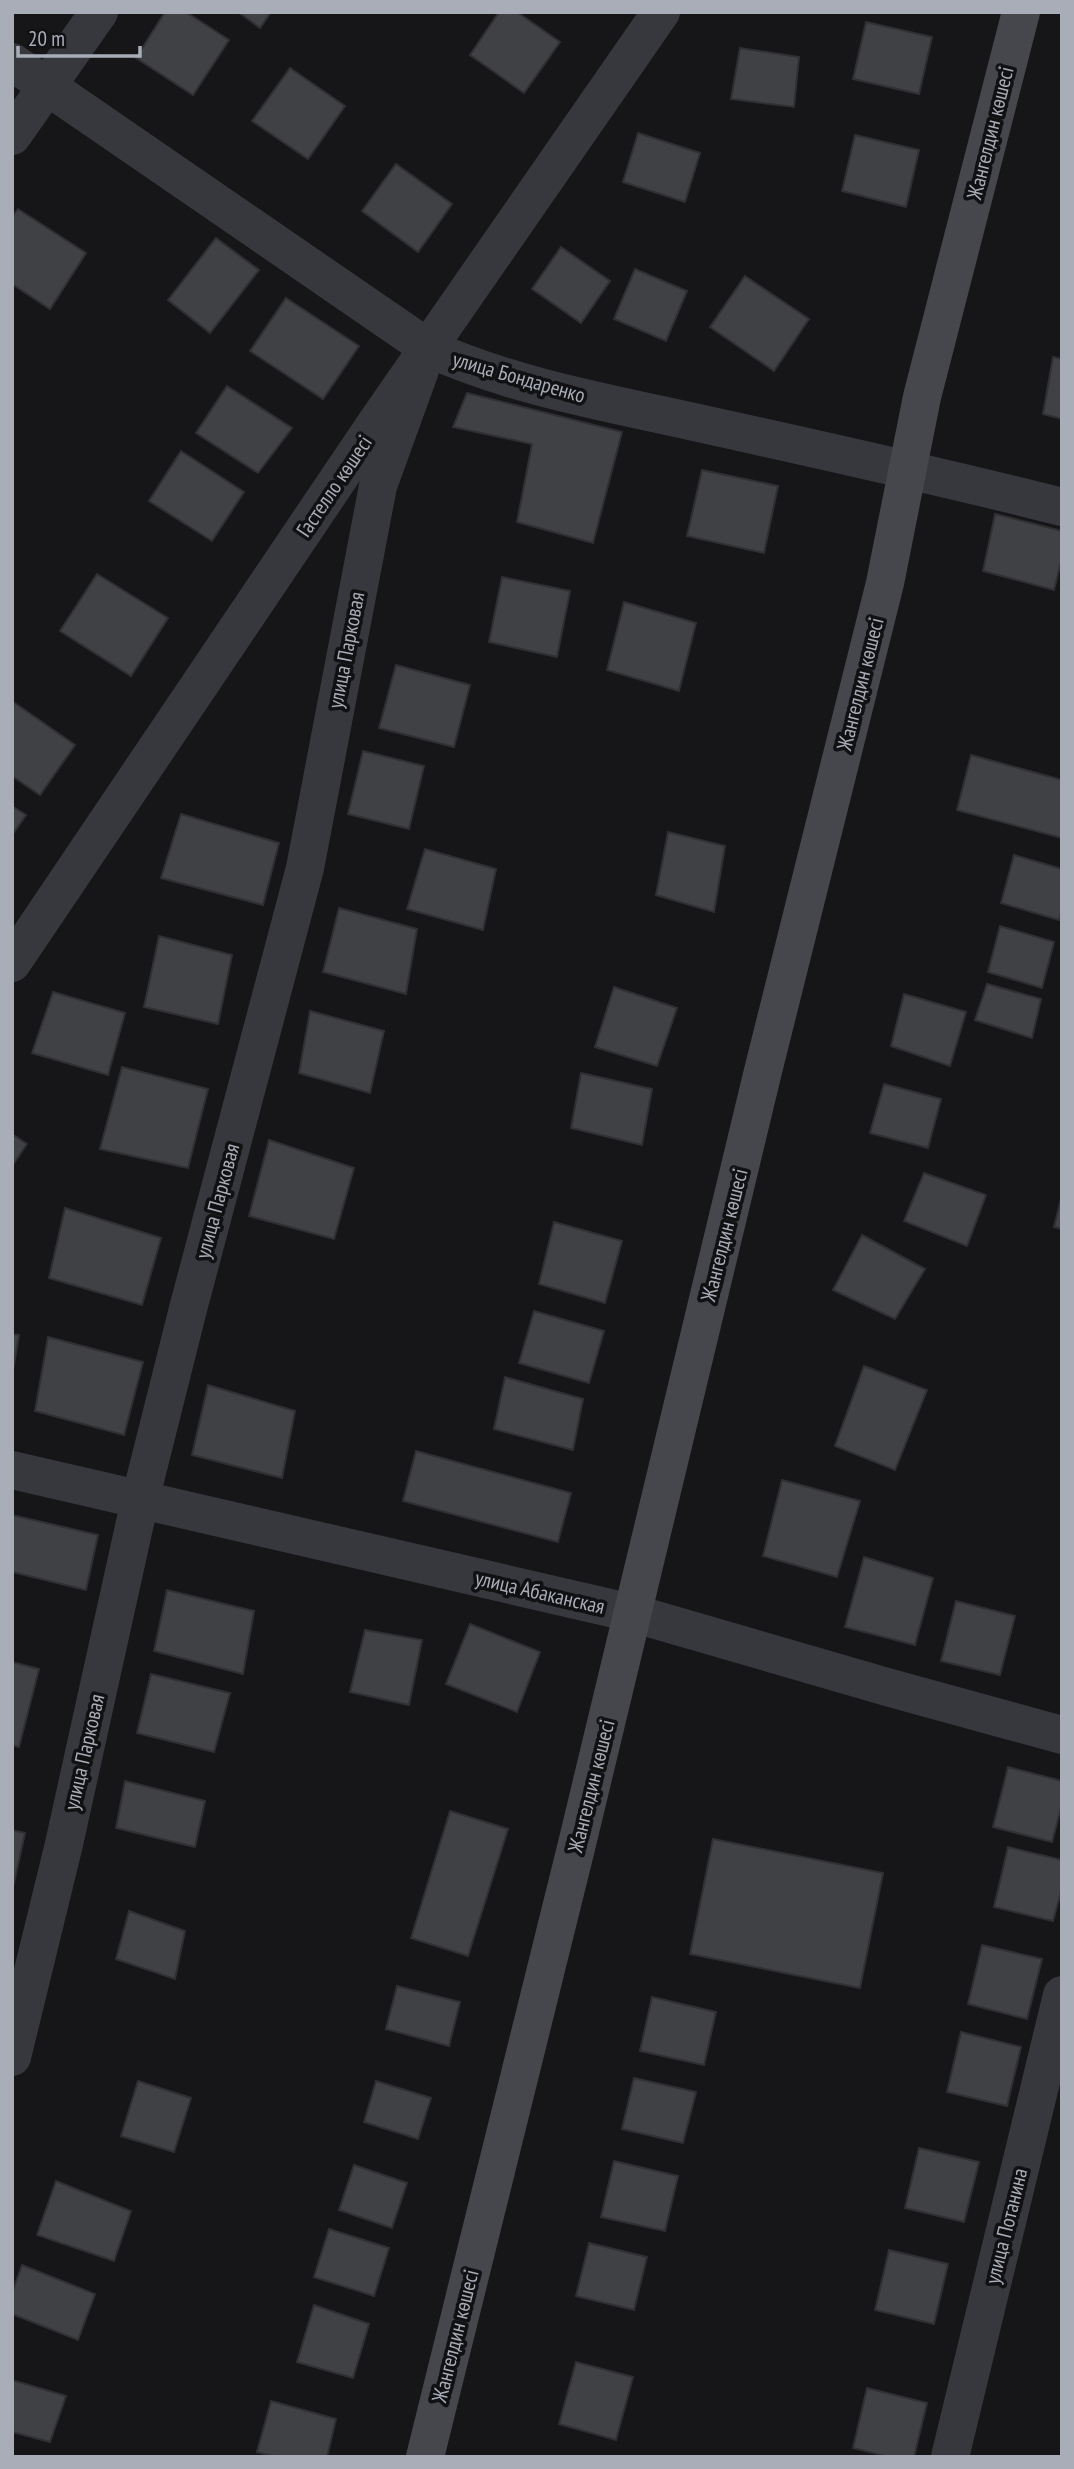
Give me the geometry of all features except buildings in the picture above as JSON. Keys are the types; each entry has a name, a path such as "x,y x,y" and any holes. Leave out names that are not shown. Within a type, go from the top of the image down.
{"main road":[{"name":"Жангелдин көшесі","path":"425,2457 763,1071 886,583 922,397 1021,12"}],"street":[{"path":"12,136 99,12"},
{"name":"Гастелло көшесі","path":"12,963 428,348 661,12"},
{"name":"улица Бондаренко","path":"12,62 428,348 462,364 553,390 908,469 1062,507"},
{"name":"улица Парковая","path":"12,2057 64,1844 140,1500 305,869 378,486 428,348"},
{"name":"улица Абаканская","path":"12,1470 632,1613 1062,1735"},
{"name":"улица Потанина","path":"950,2457 1062,1994"}]}
